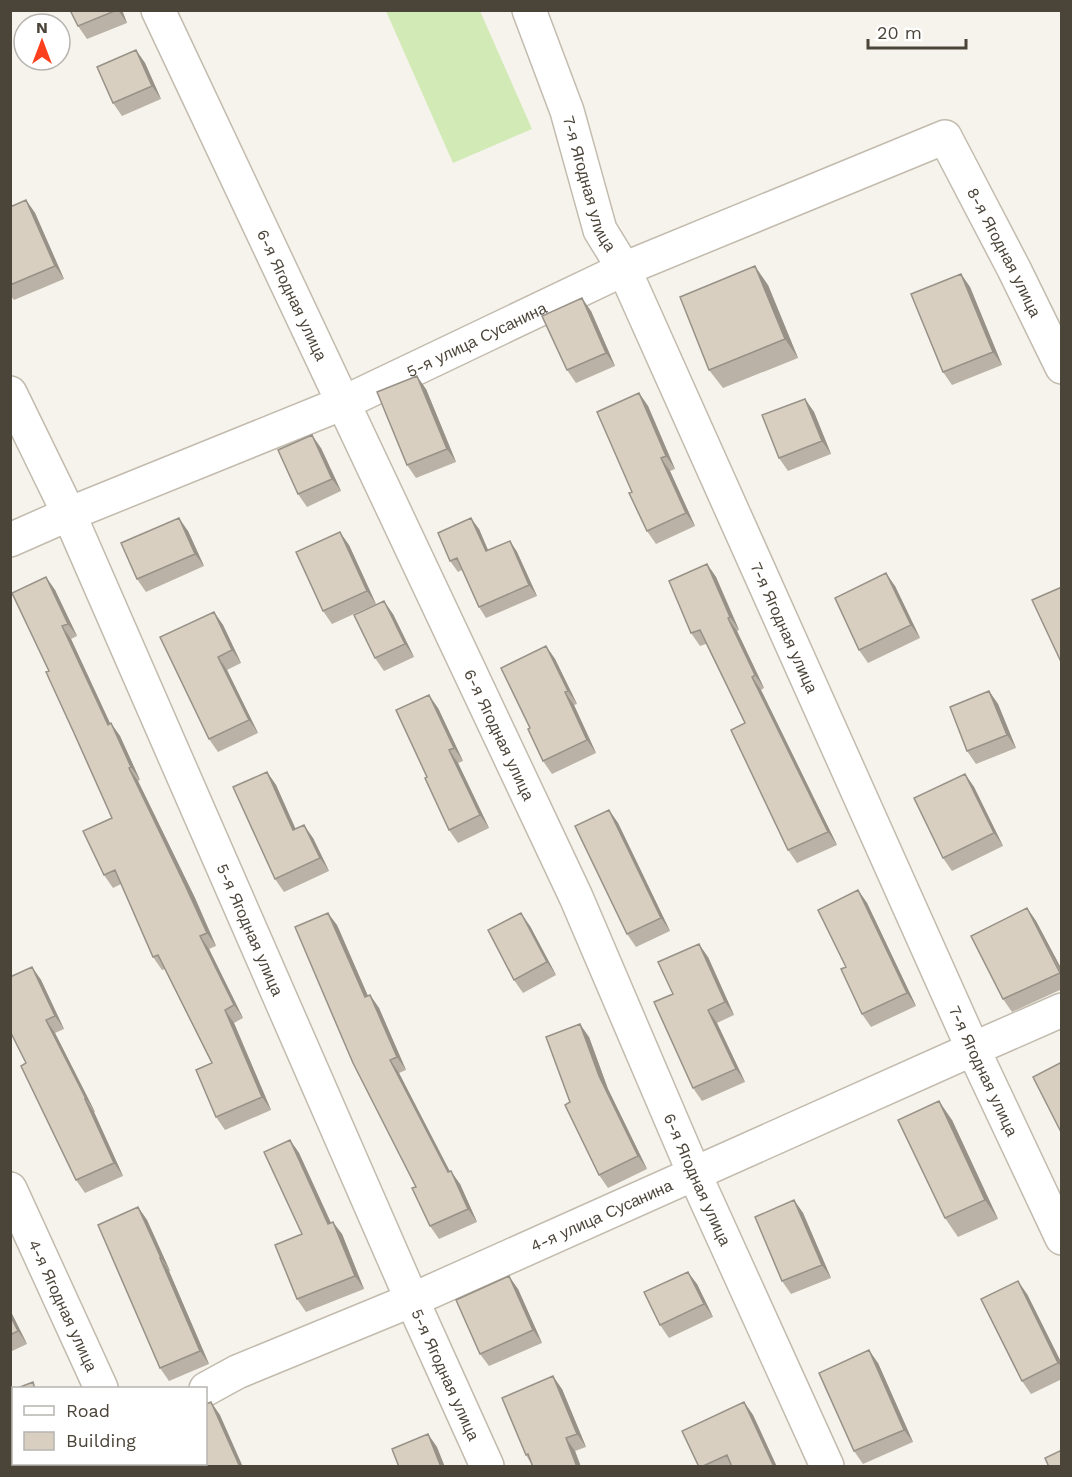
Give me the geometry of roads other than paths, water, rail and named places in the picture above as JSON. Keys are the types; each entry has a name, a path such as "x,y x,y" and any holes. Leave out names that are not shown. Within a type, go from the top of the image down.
{"street":[{"name":"6-я Ягодная улица","path":"158,10 576,897 694,1173 827,1467"},
{"name":"7-я Ягодная улица","path":"529,10 567,111 600,230 624,269 973,1049 1062,1238"},
{"name":"5-я улица Сусанина","path":"10,540 343,404 624,269 945,137"},
{"name":"8-я Ягодная улица","path":"945,137 1014,269 1062,368"},
{"name":"5-я Ягодная улица","path":"10,393 69,514 487,1467"},
{"name":"4-я улица Сусанина","path":"207,1388 237,1372 412,1300 1062,1010"},
{"name":"4-я Ягодная улица","path":"10,1189 100,1387"}]}
